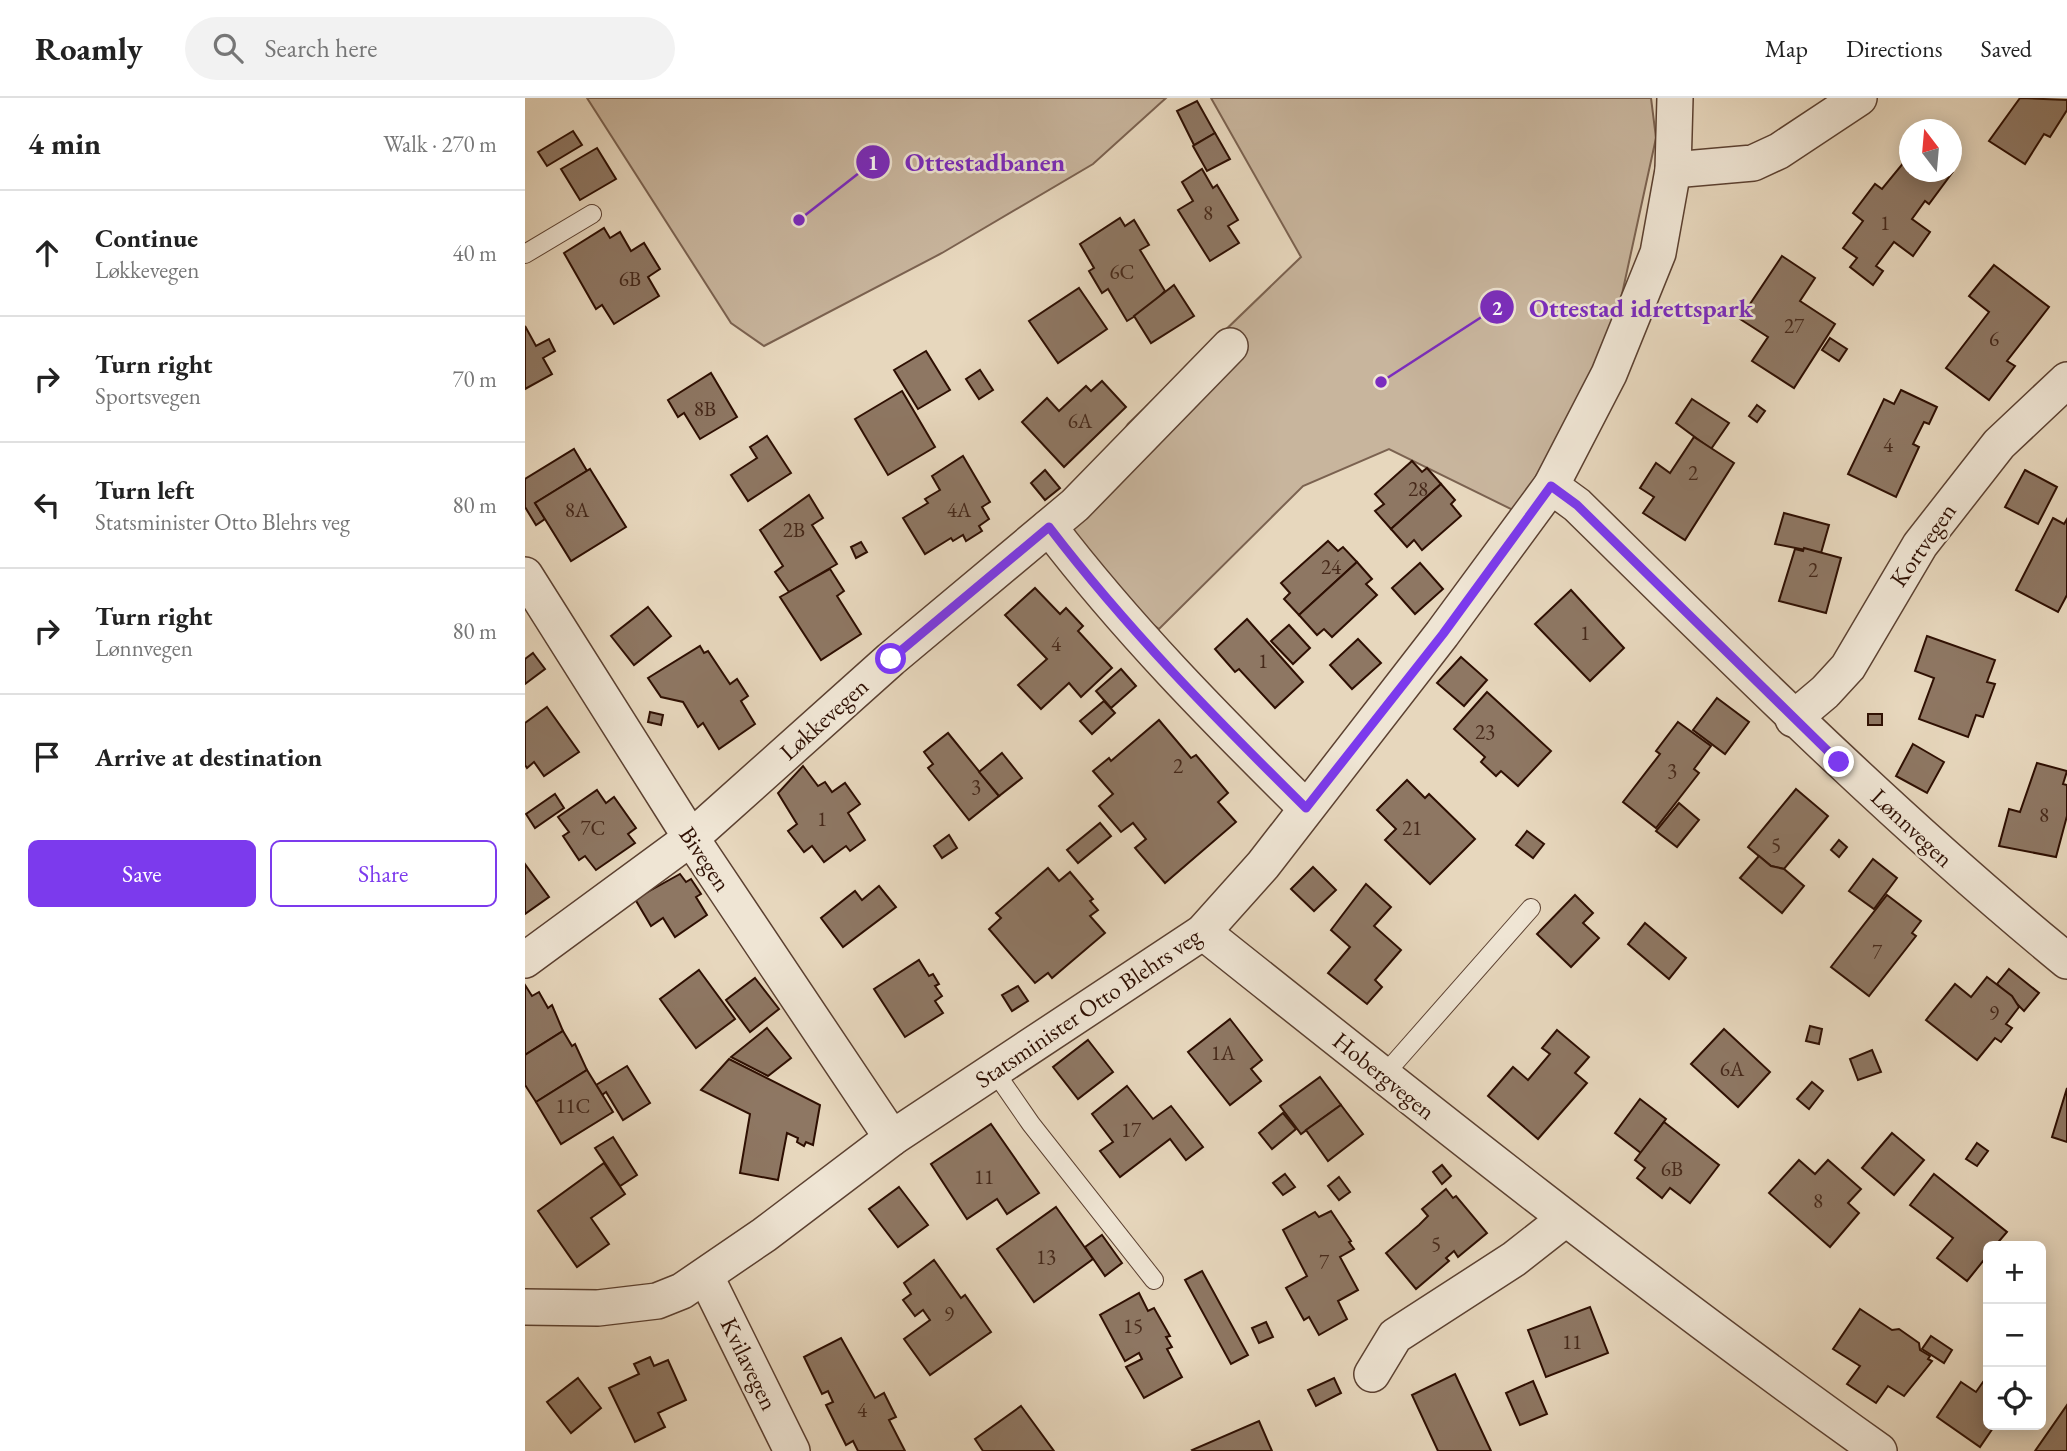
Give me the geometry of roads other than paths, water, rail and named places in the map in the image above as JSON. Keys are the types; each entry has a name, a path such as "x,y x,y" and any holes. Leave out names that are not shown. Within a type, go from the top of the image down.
{"street":[{"name":"Statsminister Otto Blehrs veg","path":"525,1307 598,1308 657,1301 706,1277 892,1138 1203,932 1241,891 1443,634 1551,486 1609,374 1658,253 1673,170 1675,98"},
{"path":"1673,170 1753,163 1779,151 1859,98"},
{"name":"Løkkevegen","path":"525,960 691,838 891,659 1075,505 1230,346"},
{"name":"Kortvegen","path":"1793,719 1825,692 1848,667 1920,545 1999,444 2061,396"},
{"name":"Lønnvegen","path":"1551,486 1577,505 1793,719 1972,884 2067,961"},
{"path":"1049,527 1103,597 1151,652 1306,808"},
{"name":"Bivegen","path":"525,575 691,838 892,1138"},
{"name":"Hobergvegen","path":"1203,932 1565,1220 1879,1451"},
{"path":"1372,1374 1395,1336 1514,1259 1565,1220"},
{"name":"Kvilavegen","path":"706,1277 792,1451"}],"lane":[{"path":"525,254 592,214"},
{"path":"1383,1076 1531,908"},
{"path":"995,1072 1031,1124 1154,1280"}],"place":[{"name":"Ottestadbanen","path":"799,220"},
{"name":"Ottestad idrettspark","path":"1381,382"}]}
